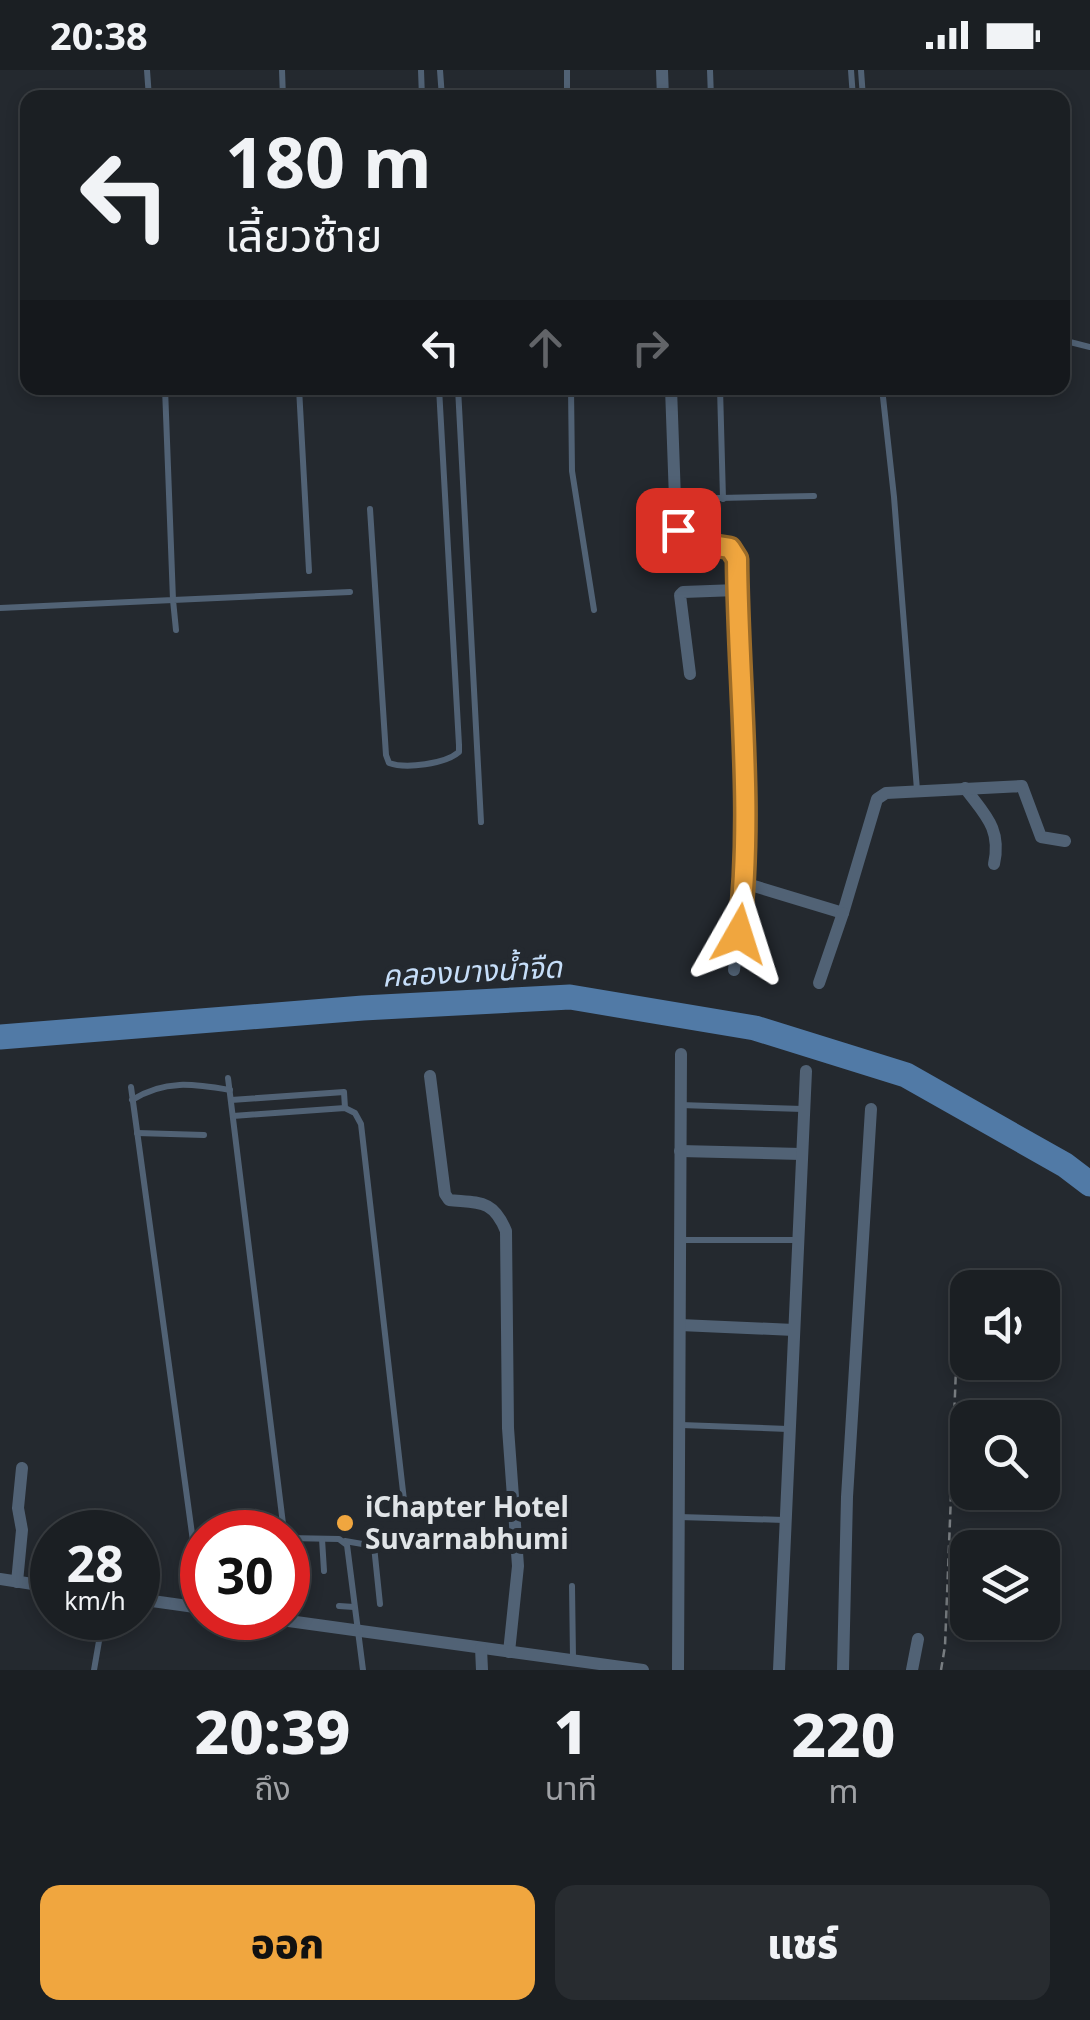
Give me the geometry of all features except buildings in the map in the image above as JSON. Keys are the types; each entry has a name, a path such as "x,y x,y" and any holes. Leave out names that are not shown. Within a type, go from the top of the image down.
{"street":[{"path":"672,395 680,537 736,552 745,735 744,883 734,970"},
{"path":"690,674 680,596 738,590"},
{"path":"819,983 877,799 886,793 1022,786 1041,837 1064,840"},
{"path":"964,788 994,828 998,850 994,864"},
{"path":"744,883 843,913"},
{"path":"678,1670 681,1054"},
{"path":"779,1670 806,1070"},
{"path":"430,1076 445,1194 449,1200 486,1204 499,1214 506,1231 508,1428 518,1566 509,1652"},
{"path":"843,1670 847,1497 870,1109"},
{"path":"680,1152 802,1154"},
{"path":"680,1325 794,1330"},
{"path":"17,1582 22,1468"},
{"path":"0,1580 30,1584"},
{"path":"310,1624 643,1670"},
{"path":"912,1670 918,1640"},
{"path":"481,1648 482,1670"}],"lane":[{"path":"165,395 176,630"},
{"path":"299,395 309,571"},
{"path":"370,509 386,755 389,762 398,766 451,759 460,746 438,395"},
{"path":"458,395 481,822"},
{"path":"571,395 572,471 594,610"},
{"path":"720,395 724,499"},
{"path":"883,395 904,606 917,792"},
{"path":"675,500 814,496"},
{"path":"0,608 350,592"},
{"path":"228,1078 283,1510"},
{"path":"132,1100 159,1086 187,1082 230,1090"},
{"path":"131,1088 189,1510"},
{"path":"231,1100 344,1092 345,1108"},
{"path":"680,1106 804,1109"},
{"path":"233,1116 345,1108 355,1113 361,1124 405,1510"},
{"path":"137,1133 204,1135"},
{"path":"680,1240 798,1240"},
{"path":"679,1425 790,1429"},
{"path":"679,1517 786,1520"},
{"path":"310,1538 374,1546 380,1604"},
{"path":"322,1539 324,1571"},
{"path":"344,1541 363,1670"},
{"path":"572,1586 580,1664"},
{"path":"339,1606 354,1607"},
{"path":"94,1670 99,1640"}],"path":[{"path":"940,1670 945,1646 956,1380"}],"waterway":[{"name":"คลองบางน้ำจืด","path":"0,1037 363,1008 570,997 755,1028 906,1075 1065,1165 1090,1184"}],"place":[{"name":"iChapter Hotel Suvarnabhumi","path":"345,1523"}],"route":[{"path":"678,530 686,541 736,552 745,735 745,872 739,934"}]}
